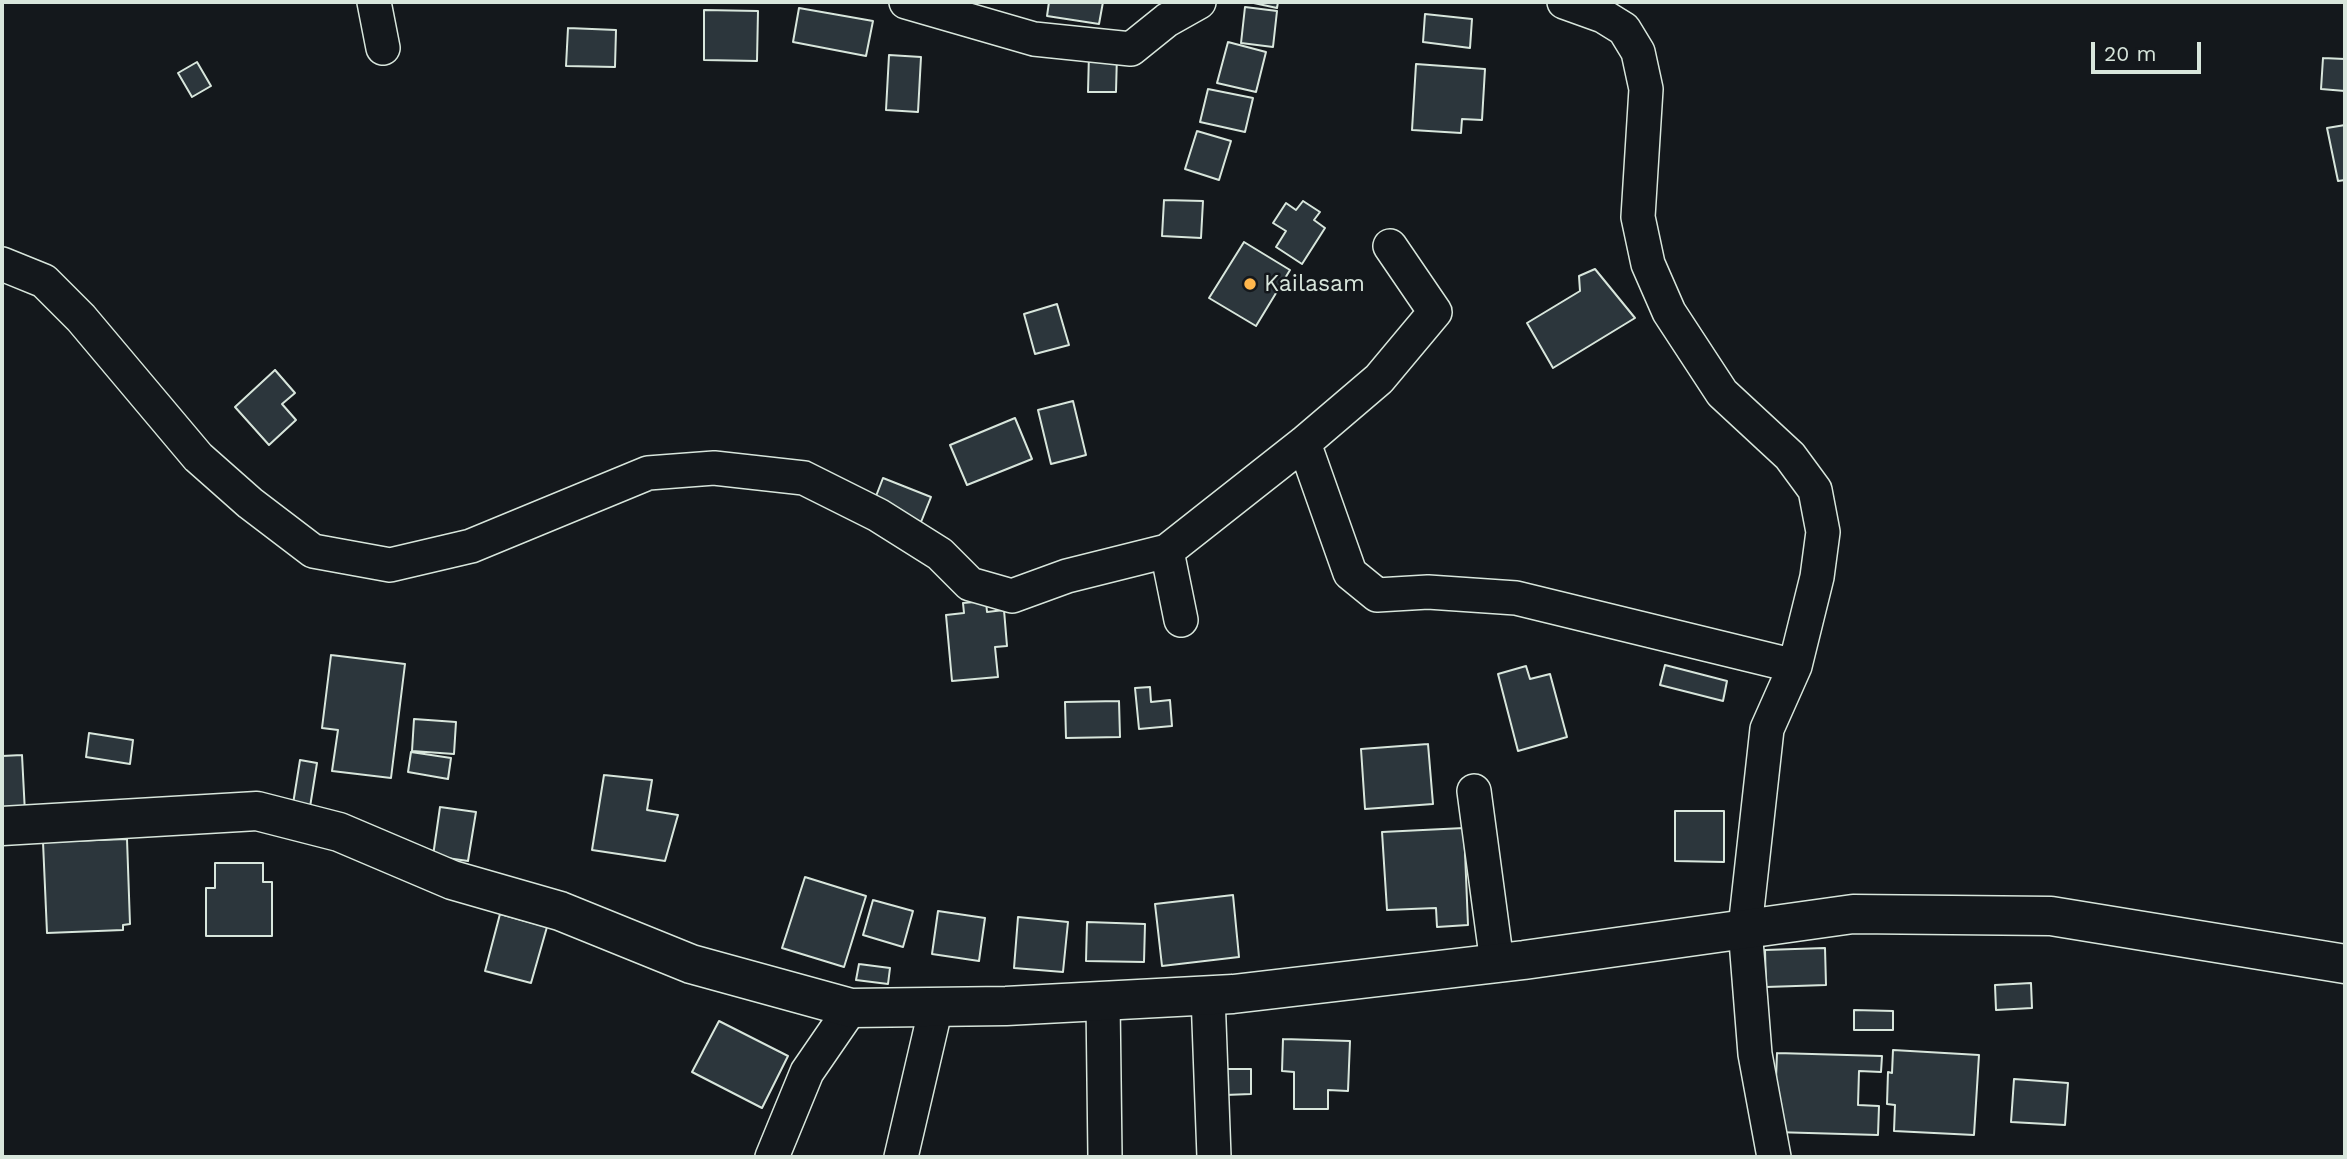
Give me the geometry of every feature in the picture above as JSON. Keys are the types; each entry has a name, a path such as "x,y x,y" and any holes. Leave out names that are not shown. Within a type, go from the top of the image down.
{"street":[{"path":"374,2 383,48"},
{"path":"906,2 1034,39 1131,49 1167,20 1199,2"},
{"path":"1564,2 1601,9 1624,29 1638,52 1646,89 1638,217 1648,264 1669,312 1722,393 1790,456 1815,490 1823,532 1817,578 1795,666 1767,729 1745,928 1755,1054 1773,1157"},
{"path":"2,264 44,281 81,318 198,457 313,551 390,565 471,546 648,473 714,468 804,478 878,515 940,554 970,584 1012,596 1067,576 1167,551 1304,443 1379,379 1435,312 1390,246"},
{"path":"1304,443 1350,573 1377,594 1429,592 1516,598 1795,666"},
{"path":"1167,551 1181,620"},
{"path":"1474,791 1497,963"},
{"path":"2,826 257,811 339,832 452,880 561,911 691,964 851,1008 1006,1006 1208,996 1497,963 1853,914 2051,916 2345,964"},
{"path":"1208,996 1214,1157"},
{"path":"1103,1001 1105,1157"},
{"path":"901,1157 936,1007"},
{"path":"772,1157 807,1072 851,1008"}],"building":[{"path":"1049,2 1103,2 1099,24 1047,16"},
{"path":"1249,2 1278,2 1277,8"},
{"path":"1245,7 1277,11 1273,47 1241,43"},
{"path":"799,8 873,21 866,56 793,42"},
{"path":"704,10 758,11 757,61 704,60"},
{"path":"1425,14 1472,19 1470,48 1423,42"},
{"path":"568,28 616,30 615,67 566,66"},
{"path":"1228,42 1266,52 1256,92 1217,83"},
{"path":"1089,53 1117,54 1116,92 1088,92"},
{"path":"889,55 921,57 918,112 886,110"},
{"path":"2323,58 2345,59 2345,91 2321,89"},
{"path":"197,62 211,86 192,97 178,73"},
{"path":"1416,64 1485,69 1482,120 1462,119 1461,133 1412,130"},
{"path":"1208,89 1253,98 1245,132 1200,122"},
{"path":"2345,125 2345,180 2338,181 2327,128"},
{"path":"1197,131 1231,141 1219,180 1185,169"},
{"path":"1164,200 1203,201 1201,238 1162,236"},
{"path":"1303,201 1320,212 1314,220 1325,228 1302,264 1276,247 1286,231 1273,223 1286,203 1296,210"},
{"name":"Kailasam","path":"1244,242 1290,270 1256,326 1209,298"},
{"path":"1595,269 1635,318 1553,368 1527,323 1580,291 1579,276"},
{"path":"1057,304 1069,345 1035,354 1024,314"},
{"path":"275,370 295,393 282,404 296,420 269,445 235,407"},
{"path":"1073,401 1086,455 1051,464 1038,410"},
{"path":"1015,418 1032,459 967,485 950,445"},
{"path":"883,478 931,497 921,522 873,504"},
{"path":"986,601 987,612 1004,610 1007,646 995,647 998,677 952,681 946,615 964,613 963,603"},
{"path":"331,655 405,664 391,778 332,771 338,730 322,728"},
{"path":"1665,665 1727,681 1723,701 1660,685"},
{"path":"1526,666 1530,679 1550,674 1567,737 1518,751 1498,674"},
{"path":"1150,687 1151,702 1170,700 1172,726 1139,729 1135,688"},
{"path":"1119,701 1120,737 1066,738 1065,702"},
{"path":"414,719 456,722 454,754 412,751"},
{"path":"89,733 133,740 130,764 86,757"},
{"path":"1428,744 1433,804 1365,809 1361,749"},
{"path":"411,752 451,758 448,779 408,772"},
{"path":"22,755 25,813 2,814 2,756"},
{"path":"300,760 317,763 310,807 293,804"},
{"path":"604,775 652,780 647,810 678,815 665,861 592,850"},
{"path":"440,807 476,812 468,861 433,856"},
{"path":"1675,811 1724,811 1724,862 1675,861"},
{"path":"1464,828 1468,925 1437,927 1436,908 1387,910 1382,832"},
{"path":"127,839 130,924 123,925 123,930 47,933 43,842"},
{"path":"215,863 263,863 263,882 272,882 272,936 206,936 206,888 215,888"},
{"path":"805,877 866,896 844,967 782,948"},
{"path":"1233,895 1239,957 1162,966 1155,904"},
{"path":"873,900 913,911 903,947 863,935"},
{"path":"938,911 985,918 979,961 932,954"},
{"path":"500,914 547,927 531,983 485,971"},
{"path":"1018,917 1068,922 1063,972 1014,968"},
{"path":"1087,922 1145,924 1144,962 1086,961"},
{"path":"1825,948 1826,985 1766,987 1765,950"},
{"path":"859,964 890,968 888,984 856,980"},
{"path":"2031,983 2032,1008 1996,1010 1995,985"},
{"path":"1854,1010 1893,1011 1893,1030 1854,1030"},
{"path":"719,1021 788,1056 762,1108 692,1072"},
{"path":"1283,1039 1350,1041 1348,1091 1328,1090 1328,1109 1294,1109 1294,1072 1282,1071"},
{"path":"1893,1050 1979,1055 1974,1135 1894,1131 1895,1105 1887,1104 1888,1072 1892,1073"},
{"path":"1777,1053 1882,1056 1881,1072 1859,1071 1858,1105 1879,1106 1878,1135 1774,1132"},
{"path":"1224,1069 1251,1069 1251,1094 1225,1095"},
{"path":"2014,1079 2068,1083 2065,1125 2011,1122"}],"place":[{"name":"Kailasam","path":"1250,284"}]}
